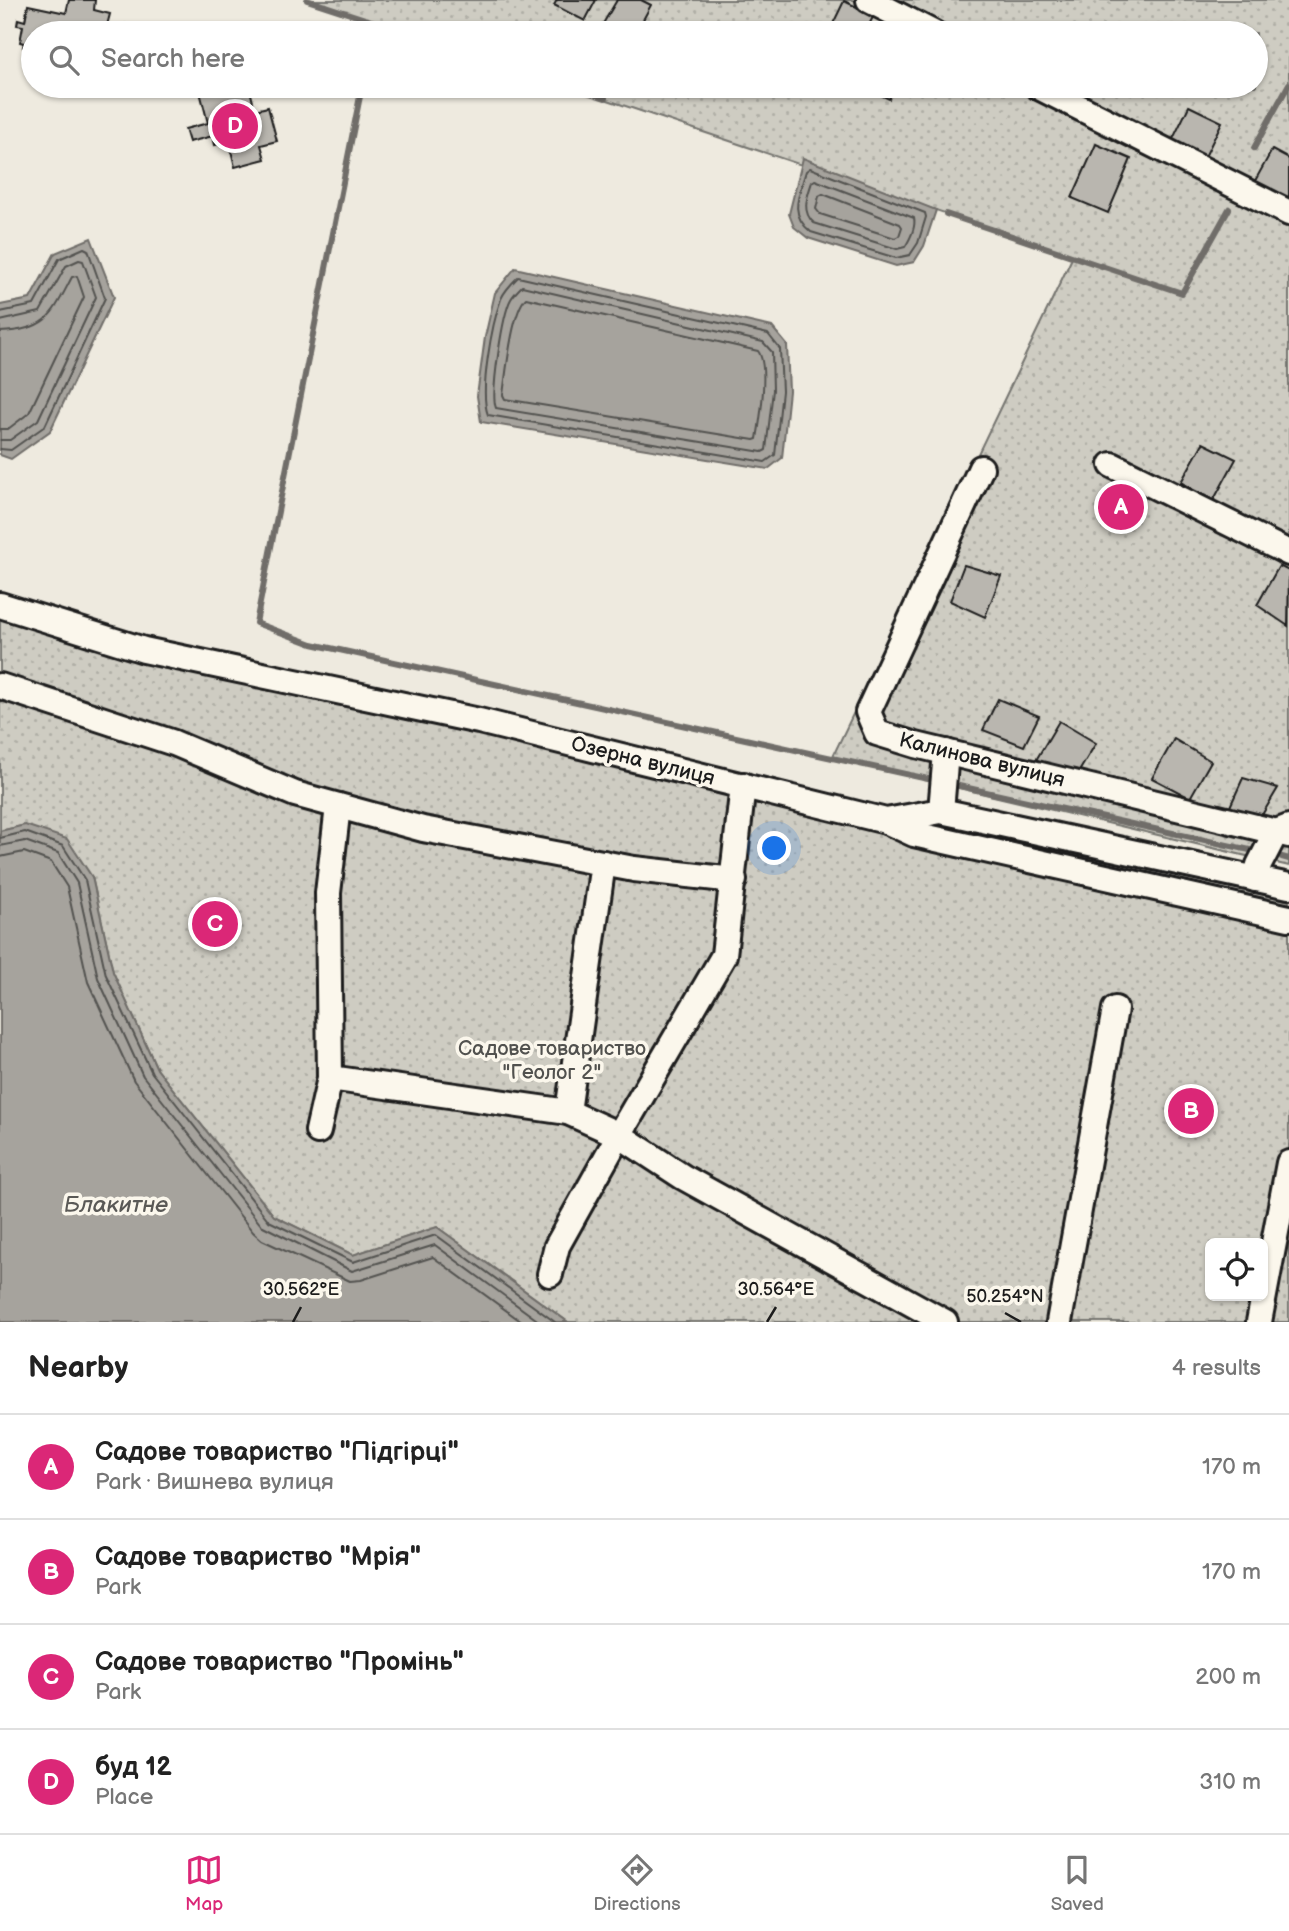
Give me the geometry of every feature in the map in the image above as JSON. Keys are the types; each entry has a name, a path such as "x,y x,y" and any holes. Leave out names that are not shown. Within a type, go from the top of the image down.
{"street":[{"path":"869,0 910,21"},
{"path":"1061,98 1289,214"},
{"path":"1112,465 1289,553"},
{"name":"Калинова вулиця","path":"981,468 868,712 877,733 946,752 1285,831"},
{"name":"Озерна вулиця","path":"0,605 144,650 480,722 886,821 941,811 1289,886"},
{"path":"0,687 174,743 295,794 423,829 603,863 734,880"},
{"path":"941,811 946,752"},
{"path":"550,1275 557,1246 724,955 743,785"},
{"path":"318,1131 330,1078 328,893 338,806"},
{"path":"886,821 914,834 1289,918"},
{"path":"1255,879 1259,865 1285,831"},
{"path":"568,1112 603,863"},
{"path":"1059,1322 1115,1009"},
{"path":"330,1078 568,1112 619,1135 683,1177 945,1322"},
{"path":"1259,1322 1289,1163"}],"green space":[{"path":"311,0 1289,0 1289,866 832,758 1073,256 602,98 1268,98 1268,21 374,21"},
{"name":"Садове товариство \"Геолог 2\"","path":"0,605 886,821 941,811 1289,901 1289,1322 568,1322 437,1227 353,1255 274,1216 157,1069 113,972 92,877 25,825 0,831"}],"water":[{"path":"803,158 936,210 924,246 914,262 896,266 808,238 794,227 789,214"},
{"path":"91,238 114,297 50,431 11,459 0,455 0,305 30,299 55,253"},
{"path":"515,268 772,327 787,345 789,391 782,458 768,469 481,422 477,396 485,337 495,293"},
{"name":"Блакитне","path":"25,825 67,839 92,877 113,972 157,1069 274,1216 353,1255 437,1227 568,1322 0,1322 0,831"}],"building":[{"path":"69,0 95,0 94,10 110,14 108,21 25,21 28,5 66,13"},
{"path":"557,0 596,0 585,21 554,5"},
{"path":"617,0 641,0 651,5 642,21 605,21"},
{"path":"844,1 874,15 871,21 834,21"},
{"path":"202,98 252,98 255,110 268,107 277,141 261,145 265,159 235,167 229,142 215,145 213,136 189,142 185,129 208,123"},
{"path":"1189,106 1222,122 1202,163 1169,147"},
{"path":"1096,144 1131,159 1108,213 1072,198"},
{"path":"1272,150 1289,159 1289,209 1251,188"},
{"path":"1203,443 1236,459 1212,503 1181,482"},
{"path":"964,565 1001,576 985,617 950,601"},
{"path":"1279,566 1289,571 1288,626 1257,605"},
{"path":"998,699 1039,716 1024,746 983,730"},
{"path":"1059,721 1096,743 1074,780 1036,760"},
{"path":"1174,739 1211,761 1190,798 1152,778"},
{"path":"1243,778 1278,788 1256,825 1228,811"}],"waterway":[{"path":"307,0 371,21"},
{"path":"1254,148 1289,84"},
{"path":"360,98 256,623 312,644 928,779"},
{"path":"946,214 1182,293 1229,209"},
{"path":"959,786 1250,850"},
{"path":"1282,857 1289,859"}],"place":[{"name":"буд 12","path":"235,126"},
{"name":"Садове товариство \"Підгірці\"","path":"1121,507"},
{"name":"Садове товариство \"Промінь\"","path":"215,924"},
{"name":"Садове товариство \"Мрія\"","path":"1191,1111"}]}
